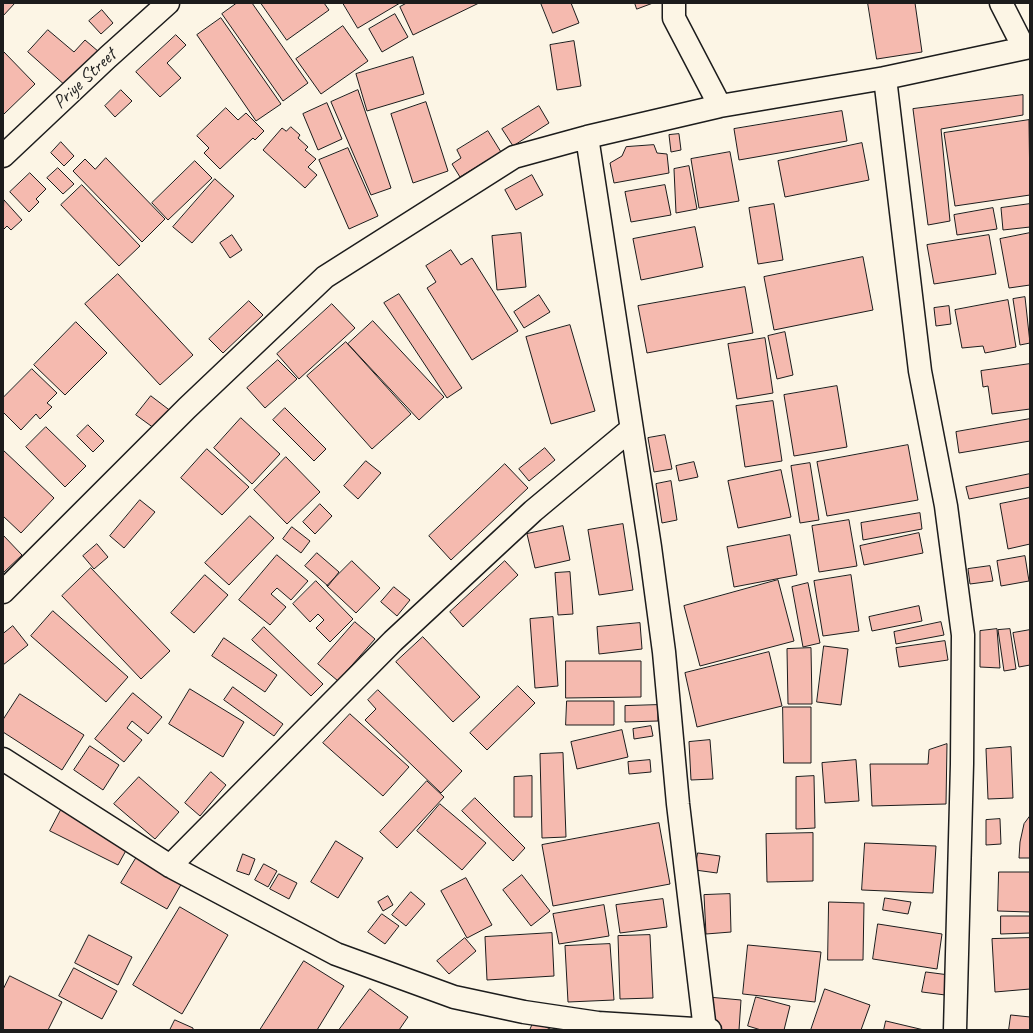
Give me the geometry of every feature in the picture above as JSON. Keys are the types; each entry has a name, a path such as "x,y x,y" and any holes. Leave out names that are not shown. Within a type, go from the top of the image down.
{"street":[{"name":"Priye Street","path":"3,156 108,56 168,3"},
{"path":"674,3 674,18 720,106"},
{"path":"3,592 187,408 325,277 514,157 587,137 720,106 885,78 1027,48 1001,3"},
{"path":"885,78 920,371 946,506 963,635 962,764 955,1030"},
{"path":"587,137 630,430 650,547 664,652 678,804 705,1030"},
{"path":"170,866 393,641 533,511 630,430"},
{"path":"3,759 170,866 336,954 454,997 524,1012 598,1023 710,1030"}],"building":[{"path":"3,3 15,3 3,16"},
{"path":"237,3 252,3 308,83 283,101 222,14"},
{"path":"261,3 324,3 329,10 287,40"},
{"path":"343,3 400,3 358,28"},
{"path":"407,3 479,3 413,35 400,7"},
{"path":"541,3 571,3 579,23 553,33"},
{"path":"635,3 653,3 637,9"},
{"path":"868,3 915,3 922,52 877,59"},
{"path":"102,10 113,23 101,34 89,21"},
{"path":"395,14 408,37 382,52 369,29"},
{"path":"221,18 281,104 256,121 197,35"},
{"path":"343,26 368,61 321,94 296,59"},
{"path":"48,30 74,52 85,40 99,52 67,87 28,52"},
{"path":"176,35 186,45 167,63 181,78 160,97 136,72"},
{"path":"574,41 581,86 557,90 550,45"},
{"path":"3,51 35,84 4,114 3,112"},
{"path":"413,57 424,94 367,111 356,74"},
{"path":"121,90 132,101 115,117 105,106"},
{"path":"358,90 391,188 371,195 331,102"},
{"path":"1023,95 1023,115 941,129 950,221 928,225 913,109"},
{"path":"426,102 448,171 413,183 391,114"},
{"path":"327,103 342,139 318,150 303,114"},
{"path":"539,106 549,123 513,146 502,129"},
{"path":"226,108 238,120 246,113 264,131 255,140 253,138 220,169 204,153 209,148 197,136"},
{"path":"842,111 847,141 739,160 734,129"},
{"path":"1029,120 1030,195 955,206 944,133"},
{"path":"291,127 300,135 298,138 308,147 305,150 316,159 308,167 317,175 305,188 263,150 282,128 286,131"},
{"path":"488,131 501,152 460,177 452,164 461,158 457,150"},
{"path":"679,134 681,150 671,152 669,135"},
{"path":"61,142 74,156 64,166 51,153"},
{"path":"862,143 869,180 785,197 778,161"},
{"path":"654,145 657,153 667,154 669,173 614,183 610,163 622,156 626,147"},
{"path":"348,148 378,216 349,229 319,160"},
{"path":"730,152 739,201 699,208 691,159"},
{"path":"106,158 165,219 142,242 73,171 85,159 95,169"},
{"path":"195,161 212,178 168,220 152,203"},
{"path":"689,166 697,209 676,213 674,169"},
{"path":"58,168 74,184 63,194 47,178"},
{"path":"30,173 46,189 36,199 39,202 29,212 10,192"},
{"path":"532,175 543,195 516,210 505,190"},
{"path":"215,179 234,196 192,243 173,227"},
{"path":"82,185 140,246 119,266 61,205"},
{"path":"665,185 671,215 631,222 625,192"},
{"path":"4,200 22,220 11,230 7,226 3,230"},
{"path":"774,204 783,260 758,264 749,208"},
{"path":"1030,204 1030,227 1003,230 1001,208"},
{"path":"993,208 997,229 957,235 954,215"},
{"path":"695,227 703,267 641,280 633,239"},
{"path":"521,233 526,287 497,290 492,236"},
{"path":"1030,233 1030,285 1009,288 1000,239"},
{"path":"232,235 242,250 230,258 220,243"},
{"path":"989,235 996,274 934,284 927,245"},
{"path":"451,250 461,265 472,258 518,331 472,360 427,288 436,282 426,266"},
{"path":"863,257 873,310 774,330 764,277"},
{"path":"118,274 193,355 160,385 85,304"},
{"path":"745,287 753,333 647,353 638,306"},
{"path":"399,294 462,388 447,398 384,303"},
{"path":"539,295 550,312 524,328 514,312"},
{"path":"1025,297 1030,343 1020,345 1013,299"},
{"path":"1008,300 1016,347 985,353 983,346 962,348 955,310"},
{"path":"249,301 263,315 223,353 209,339"},
{"path":"332,304 355,328 299,379 277,354"},
{"path":"949,306 951,324 936,326 934,308"},
{"path":"373,321 444,397 419,420 348,344"},
{"path":"76,322 107,353 65,395 34,365"},
{"path":"570,325 595,411 551,424 526,337"},
{"path":"785,332 793,375 777,379 768,336"},
{"path":"765,338 773,393 737,399 728,344"},
{"path":"346,342 411,414 372,449 307,376"},
{"path":"278,360 297,379 265,408 247,388"},
{"path":"1030,364 1030,409 992,414 988,386 983,387 981,371"},
{"path":"32,369 57,393 47,403 52,407 40,419 36,414 21,430 3,412 3,398"},
{"path":"837,386 847,447 794,456 784,395"},
{"path":"151,396 172,412 158,431 136,415"},
{"path":"773,401 782,461 745,467 736,406"},
{"path":"285,408 326,449 314,461 273,420"},
{"path":"241,418 280,454 252,484 214,448"},
{"path":"1030,419 1030,441 959,453 956,432"},
{"path":"88,425 104,441 93,452 77,436"},
{"path":"46,427 86,466 65,487 26,447"},
{"path":"665,435 672,469 654,472 648,438"},
{"path":"908,445 918,500 827,516 817,462"},
{"path":"545,448 555,460 529,481 519,469"},
{"path":"207,449 249,487 222,515 181,478"},
{"path":"3,450 54,498 21,533 3,516"},
{"path":"286,457 320,492 287,524 254,490"},
{"path":"366,461 381,473 358,499 344,486"},
{"path":"694,462 698,477 679,481 676,466"},
{"path":"810,463 819,520 800,523 791,466"},
{"path":"505,464 528,488 451,560 429,536"},
{"path":"781,470 791,517 738,528 728,481"},
{"path":"1030,474 1030,487 969,499 966,487"},
{"path":"671,481 677,520 662,523 656,484"},
{"path":"1030,498 1030,544 1008,549 1000,504"},
{"path":"140,500 155,512 124,548 110,536"},
{"path":"320,504 332,516 315,534 303,522"},
{"path":"920,513 922,529 863,540 861,523"},
{"path":"250,516 274,538 229,585 205,563"},
{"path":"849,520 857,566 819,572 812,526"},
{"path":"623,524 633,590 599,595 588,530"},
{"path":"563,526 570,560 535,568 527,534"},
{"path":"292,527 310,541 301,553 283,539"},
{"path":"919,533 923,553 864,565 860,546"},
{"path":"3,535 22,555 3,573"},
{"path":"790,535 797,575 734,587 727,547"},
{"path":"97,544 108,557 94,569 83,556"},
{"path":"317,553 339,572 328,586 305,566"},
{"path":"277,555 308,581 291,600 277,588 271,594 286,607 270,625 239,600"},
{"path":"1025,556 1029,581 1001,586 997,561"},
{"path":"352,561 380,588 356,613 327,586"},
{"path":"505,561 518,575 463,627 450,612"},
{"path":"990,566 993,581 970,584 968,569"},
{"path":"91,568 170,651 141,679 62,596"},
{"path":"570,572 573,614 558,615 555,573"},
{"path":"205,575 228,595 194,633 171,613"},
{"path":"851,575 859,631 823,636 814,581"},
{"path":"778,580 794,641 700,666 684,606"},
{"path":"316,581 353,619 330,642 316,628 324,620 318,614 310,622 293,604"},
{"path":"808,583 820,643 803,647 792,587"},
{"path":"394,587 410,600 397,616 381,602"},
{"path":"919,606 922,621 872,631 869,617"},
{"path":"53,611 128,677 106,702 31,636"},
{"path":"553,617 558,686 535,688 530,619"},
{"path":"355,622 375,639 338,681 318,664"},
{"path":"941,622 944,635 896,644 894,632"},
{"path":"640,623 642,649 599,654 597,627"},
{"path":"13,626 28,645 3,665 3,634"},
{"path":"264,627 323,684 311,696 252,640"},
{"path":"997,629 1000,668 980,667 980,631"},
{"path":"1010,629 1016,669 1004,671 998,630"},
{"path":"1030,630 1030,665 1019,667 1013,633"},
{"path":"423,637 480,697 453,722 396,662"},
{"path":"224,638 277,675 265,692 212,656"},
{"path":"945,641 948,660 899,667 896,648"},
{"path":"824,646 848,649 841,705 817,702"},
{"path":"811,648 812,704 788,704 787,649"},
{"path":"769,652 782,706 697,727 685,673"},
{"path":"566,661 641,661 641,697 566,698"},
{"path":"518,686 535,703 487,750 470,733"},
{"path":"233,687 283,724 274,736 224,700"},
{"path":"190,689 244,722 223,757 169,724"},
{"path":"378,690 462,771 441,793 365,720 376,709 368,700"},
{"path":"133,693 162,717 148,734 132,721 127,728 142,740 124,762 95,739"},
{"path":"20,694 84,735 62,770 3,732 3,720"},
{"path":"567,701 614,701 614,725 566,725"},
{"path":"658,705 658,721 625,722 625,706"},
{"path":"783,707 811,707 811,763 784,763"},
{"path":"350,714 409,767 383,796 323,743"},
{"path":"651,726 653,736 634,739 633,729"},
{"path":"622,730 628,757 577,769 571,742"},
{"path":"710,740 713,779 691,780 689,742"},
{"path":"947,744 946,804 872,806 870,764 928,764 929,750"},
{"path":"90,746 119,765 103,790 74,770"},
{"path":"1011,747 1013,798 988,799 986,749"},
{"path":"563,753 566,837 542,838 540,754"},
{"path":"650,760 651,772 629,774 628,762"},
{"path":"856,760 859,801 825,803 822,763"},
{"path":"211,772 226,785 200,816 185,803"},
{"path":"532,776 532,817 514,817 514,777"},
{"path":"814,776 815,828 796,829 796,777"},
{"path":"139,777 179,812 155,839 114,804"},
{"path":"427,781 444,797 397,848 380,832"},
{"path":"475,798 525,848 513,861 462,811"},
{"path":"440,804 486,843 462,870 417,831"},
{"path":"61,810 129,845 118,865 50,831"},
{"path":"1030,816 1030,858 1019,858 1020,842 1024,824"},
{"path":"1000,819 1001,844 986,845 986,820"},
{"path":"659,823 670,884 553,906 542,845"},
{"path":"813,833 813,881 767,882 766,834"},
{"path":"336,841 363,858 338,898 311,882"},
{"path":"865,843 936,846 933,893 862,890"},
{"path":"698,853 720,856 717,873 695,870"},
{"path":"243,854 255,859 249,875 237,871"},
{"path":"138,855 183,881 167,909 121,883"},
{"path":"264,864 277,871 268,887 255,880"},
{"path":"999,872 1030,872 1030,912 998,911"},
{"path":"279,874 297,883 289,899 270,889"},
{"path":"522,875 550,911 531,926 503,890"},
{"path":"466,878 492,925 467,938 441,891"},
{"path":"411,892 425,904 406,926 392,915"},
{"path":"730,894 731,932 706,934 704,895"},
{"path":"388,896 393,905 383,911 378,902"},
{"path":"885,898 911,902 908,914 883,910"},
{"path":"663,899 667,927 620,933 616,905"},
{"path":"829,902 864,903 863,960 828,960"},
{"path":"604,905 609,936 559,944 553,914"},
{"path":"180,907 228,935 182,1014 133,985"},
{"path":"382,914 399,926 385,944 368,932"},
{"path":"1001,916 1030,916 1030,933 1001,934"},
{"path":"878,924 942,934 937,969 873,959"},
{"path":"552,933 554,976 487,980 485,937"},
{"path":"89,935 132,957 118,985 75,963"},
{"path":"650,935 653,998 620,999 618,936"},
{"path":"465,938 476,951 449,974 437,961"},
{"path":"1030,938 1030,989 995,992 992,939"},
{"path":"610,944 614,1000 568,1002 565,946"},
{"path":"748,945 821,952 815,1002 743,994"},
{"path":"304,961 344,986 317,1030 260,1030"},
{"path":"74,968 117,991 102,1019 59,996"},
{"path":"926,972 957,976 953,996 922,992"},
{"path":"10,976 62,1002 48,1030 3,1030 3,990"},
{"path":"370,989 408,1017 399,1030 339,1030"},
{"path":"825,989 870,1005 861,1030 811,1030"},
{"path":"708,997 741,1000 739,1030 706,1030"},
{"path":"756,997 790,1006 784,1030 761,1030 748,1026"},
{"path":"1011,1015 1030,1017 1030,1030 1009,1030"},
{"path":"175,1020 193,1028 193,1030 170,1030"},
{"path":"534,1021 552,1030 530,1030"},
{"path":"886,1021 924,1030 884,1030"}]}
